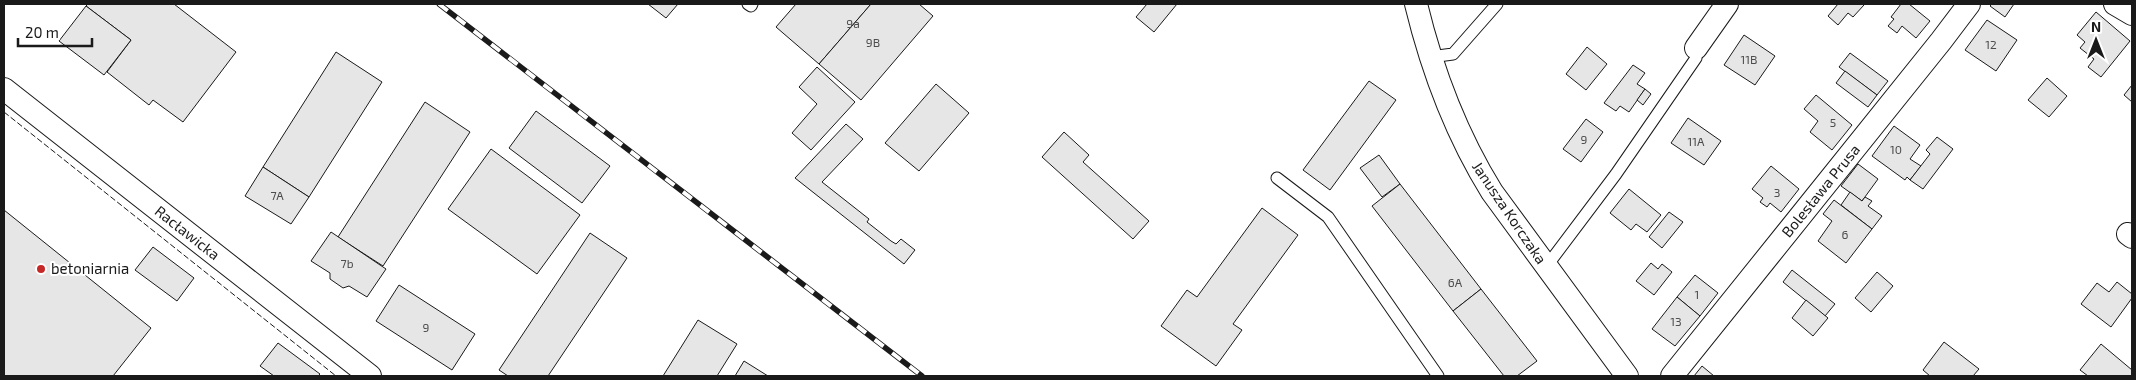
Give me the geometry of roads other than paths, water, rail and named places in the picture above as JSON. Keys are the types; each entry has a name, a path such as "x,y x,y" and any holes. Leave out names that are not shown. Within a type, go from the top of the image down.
{"street":[{"name":"Janusza Korczaka","path":"1416,4 1430,57 1446,102 1476,167 1492,192 1626,376"},
{"path":"1696,48 1728,4"},
{"name":"Bolesława Prusa","path":"1672,376 1969,4"},
{"path":"2115,4 2132,14"},
{"name":"Racławicka","path":"4,89 370,376"}],"lane":[{"path":"748,4 751,6 752,4"},
{"path":"1430,57 1453,54 1497,4"},
{"path":"1546,267 1621,166 1696,58 1696,48"},
{"path":"1277,178 1328,218 1438,376"}],"railway":[{"path":"439,4 922,376"}],"place":[{"name":"betoniarnia","path":"41,269"}]}
